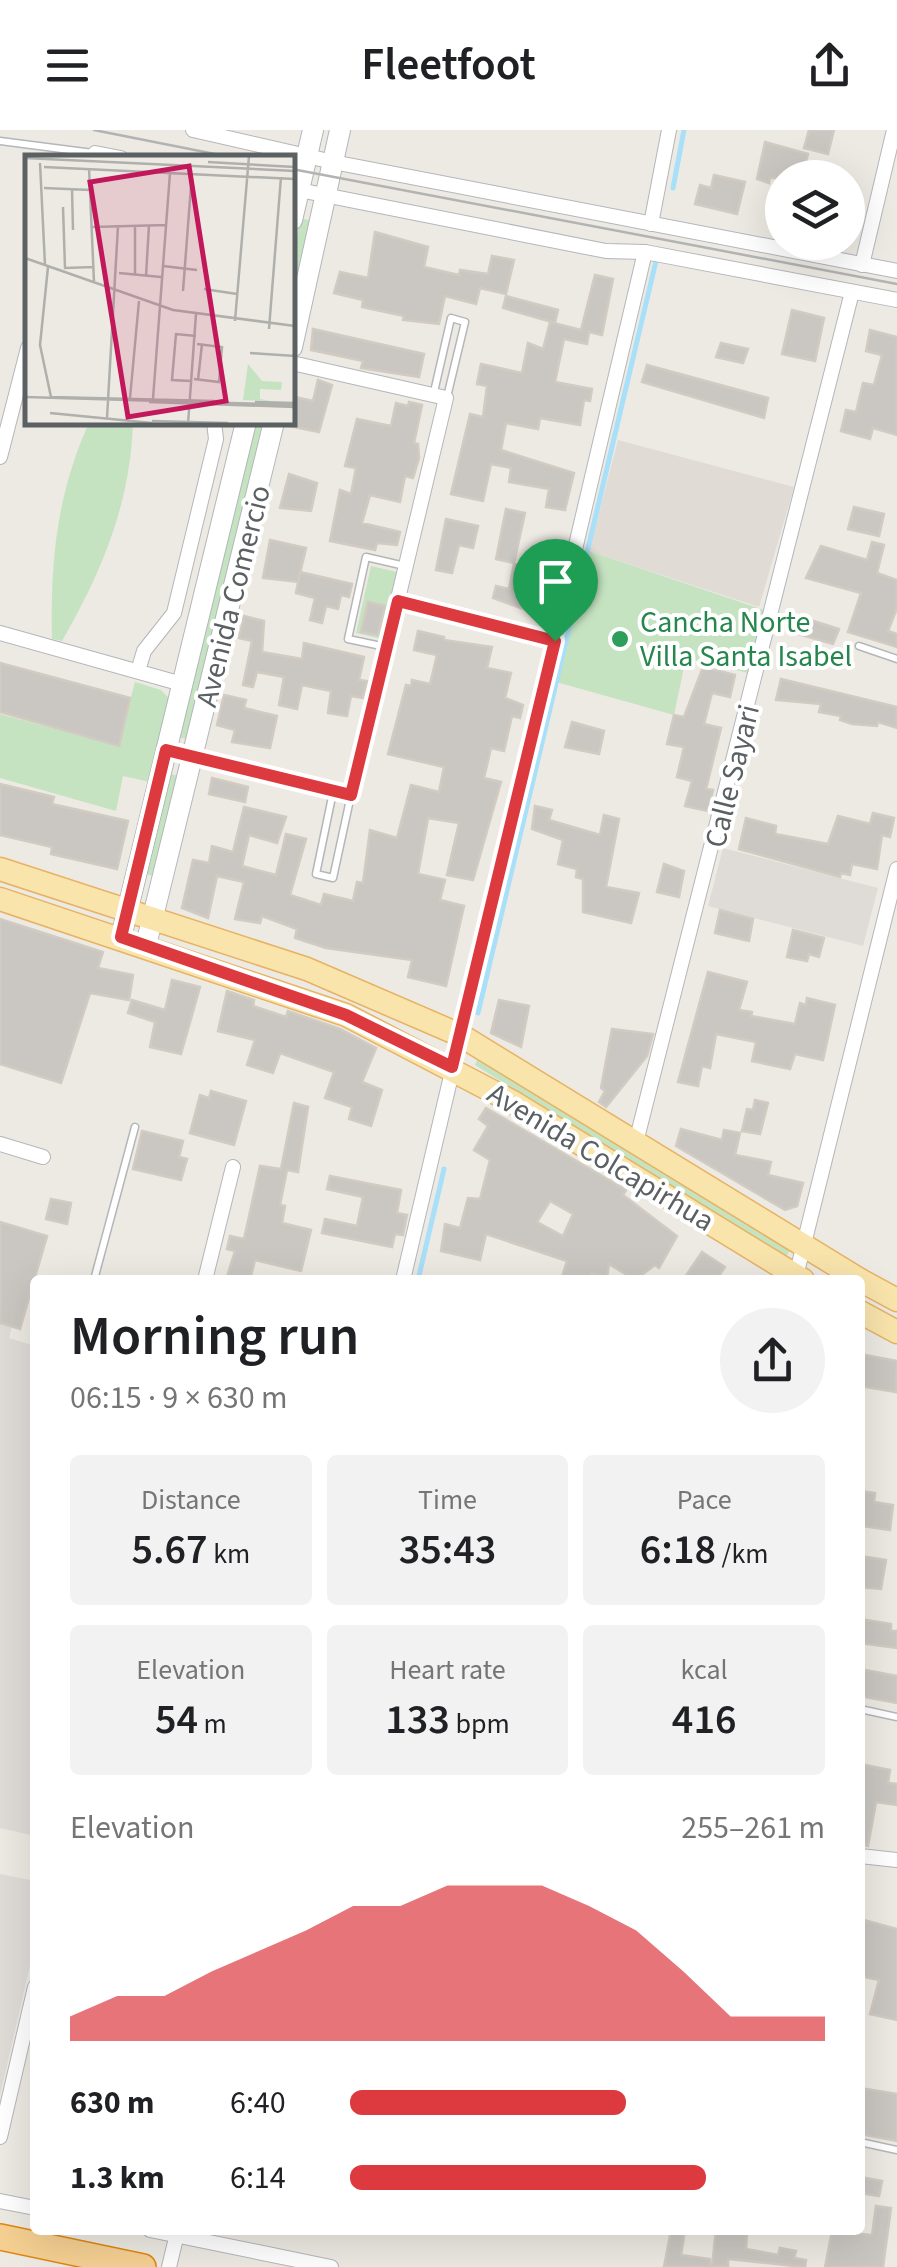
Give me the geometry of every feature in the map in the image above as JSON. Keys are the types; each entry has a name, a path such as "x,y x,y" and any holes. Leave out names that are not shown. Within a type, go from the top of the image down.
{"highway":[{"path":"0,2237 142,2267"}],"main road":[{"path":"0,868 128,909"},
{"name":"Avenida Colcapirhua","path":"0,899 346,1015 452,1067 791,1275"},
{"name":"Avenida Colcapirhua","path":"128,909 307,969 460,1035 851,1275"},
{"name":"Avenida Colcapirhua","path":"865,1283 897,1300"},
{"path":"865,1315 897,1332"}],"street":[{"path":"193,130 308,153 333,162 897,271"},
{"path":"313,130 296,189 606,251 644,252 897,300"},
{"path":"295,333 340,130"},
{"path":"652,224 669,130"},
{"path":"862,264 894,130"},
{"path":"95,153 105,155"},
{"path":"404,1275 644,252"},
{"name":"Calle Sayari","path":"636,1142 852,292"},
{"path":"0,457 25,360"},
{"path":"166,750 351,795 406,566 440,397 295,364"},
{"path":"138,671 144,652 174,612 216,439 214,425"},
{"name":"Avenida Comercio","path":"121,937 245,425"},
{"name":"Avenida Comercio","path":"146,945 273,425"},
{"path":"398,601 555,641"},
{"path":"0,633 182,684"},
{"path":"798,1275 802,1247 897,870"},
{"path":"0,1144 43,1157"},
{"path":"206,1275 233,1167"},
{"path":"865,1857 897,1860"},
{"path":"0,2137 30,2008"},
{"path":"0,2201 30,2207"},
{"path":"168,2267 176,2235"},
{"path":"190,2235 330,2267"}],"lane":[{"path":"0,141 95,153"},
{"path":"451,318 465,322 440,397 451,318"},
{"path":"386,647 348,638 366,557 406,566"},
{"path":"859,646 897,658"},
{"path":"334,791 316,874 333,878 351,795"},
{"path":"95,1275 135,1127"},
{"path":"865,1710 897,1717"},
{"path":"865,2143 897,2150"}],"shaded area":[{"path":"618,440 794,487 759,607 589,551"},
{"path":"723,848 878,888 863,946 708,906"},
{"path":"0,1222 47,1236 36,1275 30,1275 30,1295 20,1329 12,1327 9,1338 30,1344 30,1835 0,1828"},
{"path":"0,1874 30,1880 30,1965 0,2096"}],"green space":[{"path":"301,218 312,221 295,299 295,246"},
{"path":"88,425 133,425 120,510 90,589 62,641 52,639 54,555 69,475"},
{"path":"253,425 266,425 190,740 178,737"},
{"path":"589,551 764,610 748,673 686,658 674,715 556,682"},
{"path":"371,566 397,572 382,639 356,633"},
{"path":"135,682 161,690 170,699 150,782 123,776 116,811 0,778 0,714 118,746"},
{"path":"167,773 179,776 155,876 144,874"},
{"path":"479,1055 790,1249 786,1258 475,1065"}],"building":[{"path":"809,130 834,130 828,154 804,148"},
{"path":"765,142 808,154 806,160 765,160 765,182 757,179"},
{"path":"714,175 745,182 737,214 695,204 700,185 711,188"},
{"path":"375,232 428,247 424,267 459,275 460,270 488,274 492,256 514,260 506,294 480,288 476,304 445,296 439,324 403,320 404,316 362,307 363,300 334,293 340,272 368,278"},
{"path":"595,275 613,279 602,335 589,332 587,344 564,339 555,382 592,389 590,401 584,400 580,425 540,418 538,429 506,423 501,450 574,473 565,510 546,507 549,489 509,482 511,468 491,464 483,501 451,494 470,414 483,417 487,386 477,384 481,364 522,373 528,343 543,349 550,322 581,330"},
{"path":"506,296 558,310 555,323 503,308"},
{"path":"792,310 824,318 815,361 782,354"},
{"path":"313,329 424,354 419,377 361,368 363,361 311,350"},
{"path":"870,330 897,337 897,435 873,428 870,439 841,431 846,410 856,412 863,383 874,385 882,355 866,351"},
{"path":"721,343 748,349 743,363 716,357"},
{"path":"647,365 768,398 764,418 642,382"},
{"path":"318,380 332,385 319,432 289,426 295,425 295,397 313,401"},
{"path":"409,402 422,405 414,443 418,444 419,458 413,478 405,476 400,502 370,495 362,523 400,532 397,545 377,543 375,550 330,541 340,490 351,494 356,468 345,466 357,419 391,426 396,403 408,406"},
{"path":"289,474 317,483 311,511 280,508"},
{"path":"854,507 884,514 879,536 848,529"},
{"path":"506,509 525,513 514,563 496,559"},
{"path":"446,519 478,526 473,548 459,545 452,573 436,570"},
{"path":"270,540 306,548 298,582 263,578"},
{"path":"872,542 884,545 877,573 897,580 897,608 888,631 897,634 897,647 848,632 861,593 806,578 821,546 867,560"},
{"path":"514,564 549,571 540,607 531,605 529,611 493,598 496,586 509,589"},
{"path":"300,572 352,584 349,597 341,595 338,609 326,606 322,623 310,620 315,598 296,593"},
{"path":"368,602 385,606 378,635 361,632"},
{"path":"244,616 264,621 262,652 302,659 304,643 364,657 359,680 367,681 363,698 351,696 347,716 328,713 331,691 302,685 297,709 279,705 284,677 257,672 253,687 243,685 252,641 239,638"},
{"path":"798,616 839,629 833,644 791,632"},
{"path":"418,631 444,640 492,647 487,668 511,673 505,698 523,705 520,718 512,716 504,751 491,748 484,778 501,782 473,880 447,875 459,823 428,818 418,874 445,880 440,900 464,906 446,986 408,977 412,960 326,948 295,938 297,929 262,916 260,923 235,919 244,882 217,876 208,918 182,908 193,860 209,863 212,846 233,852 244,807 286,817 277,843 249,835 242,866 276,875 286,834 306,839 290,895 321,905 324,894 353,901 357,882 363,883 370,830 397,838 411,785 439,792 444,767 388,754 406,685 411,686 412,680 430,684 437,655 414,650"},
{"path":"0,663 130,698 119,746 0,712"},
{"path":"703,667 735,675 730,697 712,693 704,724 721,728 706,789 713,790 708,811 685,806 692,781 677,777 684,747 667,744 674,715 684,717"},
{"path":"781,679 897,707 897,728 878,722 877,726 852,724 840,720 841,716 819,712 821,704 776,700"},
{"path":"224,695 246,700 244,708 277,716 270,748 232,742 235,730 217,725"},
{"path":"572,722 604,731 599,754 565,747"},
{"path":"212,778 248,787 245,802 209,794"},
{"path":"0,784 54,797 52,804 128,821 117,869 51,854 52,847 0,835"},
{"path":"535,806 552,810 549,820 600,835 604,815 619,819 606,887 639,893 631,923 583,912 583,879 576,877 577,869 558,864 563,840 532,829"},
{"path":"873,813 894,818 890,837 882,835 877,869 852,864 850,875 841,873 840,877 739,849 746,818 776,826 775,834 828,844 838,816 870,824"},
{"path":"664,864 684,871 679,897 657,892"},
{"path":"720,910 753,919 749,941 715,933"},
{"path":"0,919 103,952 98,968 133,975 129,1000 90,993 61,1083 0,1064"},
{"path":"793,930 824,938 819,957 809,954 807,961 787,957"},
{"path":"708,972 747,982 739,1010 752,1012 751,1016 795,1024 800,1003 806,1005 807,998 835,1005 823,1060 795,1054 790,1069 752,1061 756,1042 716,1034 710,1068 702,1066 698,1086 678,1082"},
{"path":"172,980 200,987 181,1054 150,1047 155,1022 128,1013 132,1000 165,1010"},
{"path":"227,991 254,1000 253,1006 286,1017 288,1011 340,1029 376,1048 362,1082 382,1090 371,1126 349,1119 352,1107 325,1098 334,1072 280,1053 273,1073 247,1065 255,1040 218,1031"},
{"path":"499,1000 529,1006 521,1047 491,1033"},
{"path":"612,1029 653,1034 647,1056 606,1107 599,1102 605,1091 601,1088"},
{"path":"211,1091 246,1101 234,1145 190,1133 200,1095 209,1098"},
{"path":"755,1100 768,1103 760,1134 742,1131 747,1109 753,1110"},
{"path":"294,1103 308,1107 298,1172 287,1170 280,1205 285,1206 282,1223 311,1230 301,1271 255,1260 251,1275 228,1275 235,1251 227,1249 230,1236 244,1239 260,1166 281,1169"},
{"path":"486,1108 626,1190 623,1195 677,1236 659,1268 655,1265 642,1275 627,1275 609,1264 607,1275 563,1275 567,1261 486,1234 480,1260 441,1251 445,1224 460,1228 468,1198 480,1199 490,1160 474,1150 488,1126 479,1119","holes":["550,1201 573,1214 563,1236 537,1222"]},
{"path":"681,1129 722,1140 724,1130 740,1133 735,1155 771,1162 768,1175 803,1183 797,1206 785,1210 676,1146"},
{"path":"142,1131 183,1141 179,1157 187,1159 181,1180 133,1169"},
{"path":"330,1176 401,1190 397,1213 407,1215 403,1235 395,1234 392,1247 322,1233 325,1219 357,1226 363,1197 327,1189"},
{"path":"51,1199 71,1203 67,1224 46,1219"},
{"path":"0,1222 47,1236 36,1275 30,1275 30,1295 20,1329 0,1323"},
{"path":"702,1252 725,1267 719,1275 686,1275"},
{"path":"865,1355 897,1361 896,1392 865,1387"},
{"path":"865,1492 875,1493 874,1502 893,1505 890,1530 865,1526"},
{"path":"865,1557 886,1560 881,1589 865,1587"},
{"path":"865,1620 891,1624 891,1631 897,1631 897,1648 865,1644"},
{"path":"865,1670 897,1676 897,1703 865,1697"},
{"path":"865,1765 890,1770 888,1783 897,1784 897,1805 876,1802 868,1846"},
{"path":"865,1920 897,1929 897,2020 870,2014 879,1980 865,1977"},
{"path":"865,2089 897,2094 897,2141 865,2135"},
{"path":"865,2178 882,2181 879,2196 865,2194"},
{"path":"876,2206 891,2208 883,2267 825,2267 831,2235 872,2235"},
{"path":"670,2235 684,2235 681,2255 710,2259 710,2267 664,2267"},
{"path":"715,2235 747,2235 746,2249 778,2255 780,2248 796,2251 794,2258 806,2260 805,2267 728,2259 728,2267 712,2267"}],"waterway":[{"path":"673,188 684,130"},
{"path":"478,1013 656,261"},
{"path":"419,1275 444,1169"}],"tram line":[{"path":"94,130 220,155"},
{"path":"295,170 897,284"}],"place":[{"name":"Cancha Norte Villa Santa Isabel","path":"620,639"}],"route":[{"path":"398,601 555,641 452,1067 346,1015 121,937 166,750 351,795 398,601"}]}
